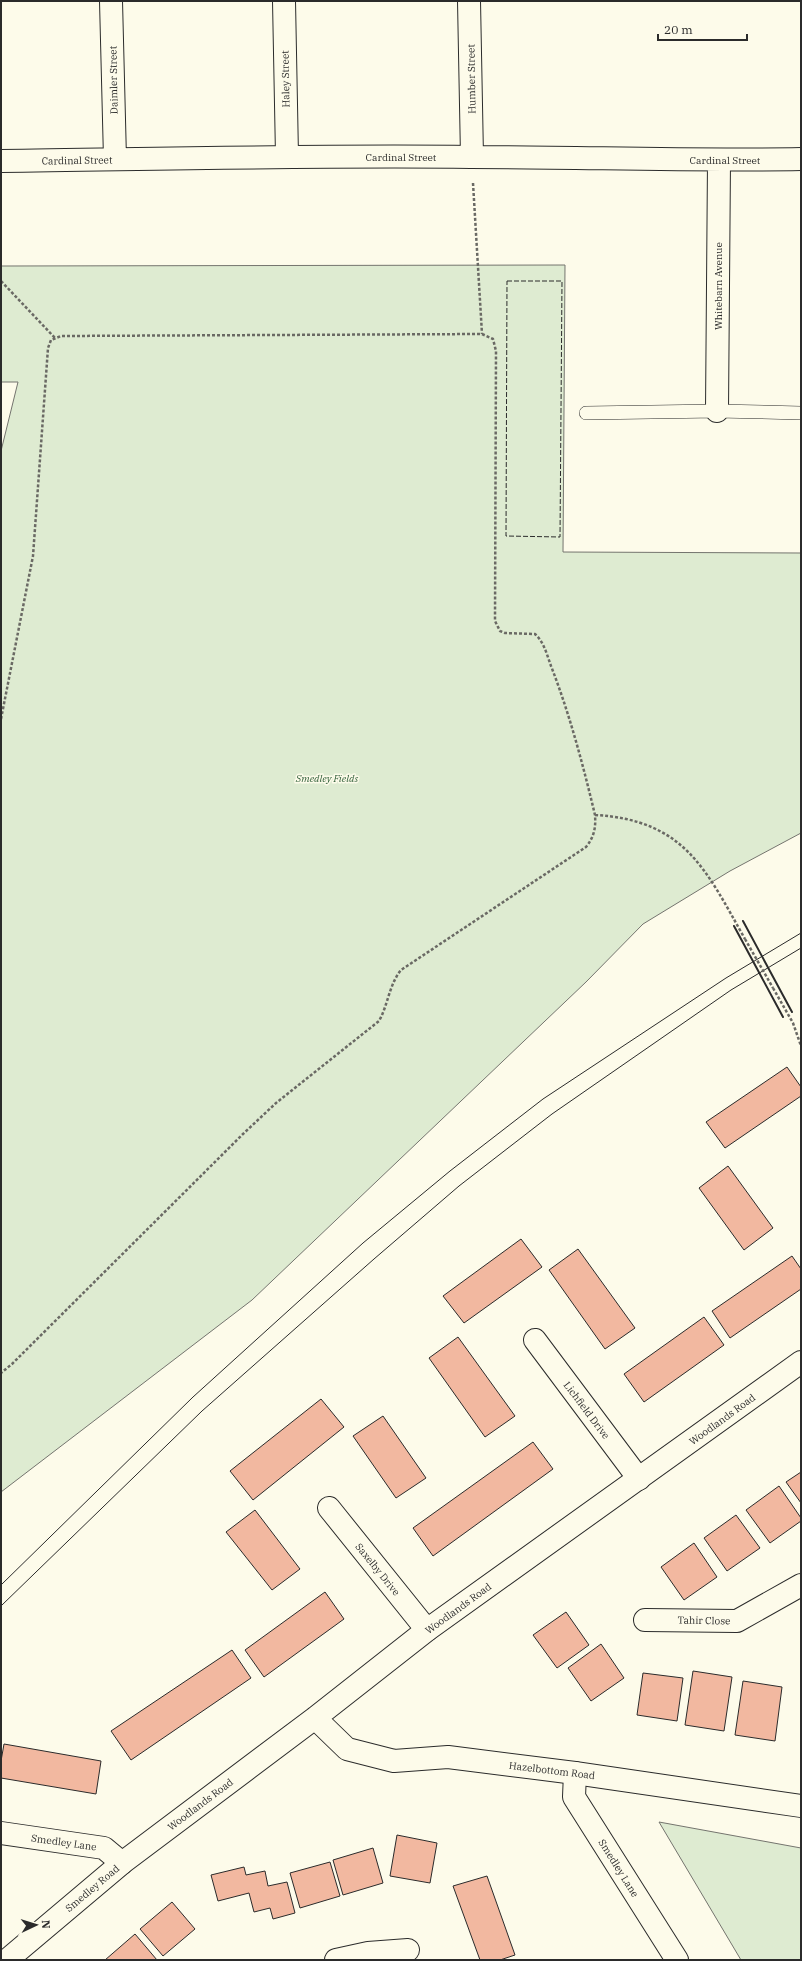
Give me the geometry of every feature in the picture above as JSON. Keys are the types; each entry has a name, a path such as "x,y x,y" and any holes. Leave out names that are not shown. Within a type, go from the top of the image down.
{"street":[{"name":"Daimler Street","path":"111,1 115,159"},
{"name":"Haley Street","path":"284,1 286,156"},
{"name":"Humber Street","path":"469,1 472,157"},
{"name":"Cardinal Street","path":"1,161 286,156 719,161 801,159"},
{"name":"Whitebarn Avenue","path":"717,411 719,161"},
{"name":"Lichfield Drive","path":"535,1340 639,1479"},
{"name":"Woodlands Road","path":"122,1863 428,1630 801,1362"},
{"name":"Saxelby Drive","path":"329,1508 428,1630"},
{"name":"Tahir Close","path":"645,1620 737,1621 801,1585"},
{"name":"Hazelbottom Road","path":"314,1718 347,1749 394,1761 448,1757 576,1773 801,1806"},
{"name":"Smedley Lane","path":"576,1773 574,1797 677,1960"},
{"name":"Smedley Lane","path":"1,1833 104,1848 122,1863"},
{"name":"Smedley Road","path":"6,1960 122,1863"},
{"path":"336,1960 408,1950"}],"lane":[{"path":"586,413 717,411 801,413"}],"path":[{"path":"472,157 482,334"},
{"path":"1,281 55,338"},
{"path":"1,719 33,556 40,476 48,348 51,340 55,338 482,334 493,339 496,351 495,621 500,630 505,632 535,634 542,644 569,717 595,815 594,833 586,847 401,970 395,977 385,1010 379,1021 276,1103 12,1364 1,1372"},
{"path":"595,815 615,816 643,824 658,830 689,851 710,876 793,1024 801,1046"}],"green space":[{"name":"Smedley Fields","path":"565,265 563,552 801,553 801,833 730,871 643,924 586,982 252,1300 1,1492 1,451 18,382 1,382 1,266"},
{"path":"659,1822 801,1848 801,1960 741,1960"}],"building":[{"path":"787,1067 801,1087 801,1096 725,1148 706,1122"},
{"path":"728,1166 773,1228 744,1250 699,1188"},
{"path":"521,1239 542,1267 464,1323 443,1296"},
{"path":"578,1249 635,1328 605,1349 549,1270"},
{"path":"792,1256 801,1269 801,1289 730,1338 712,1311"},
{"path":"704,1317 724,1345 644,1402 624,1374"},
{"path":"458,1337 515,1416 485,1437 429,1358"},
{"path":"321,1399 344,1427 253,1500 230,1471"},
{"path":"383,1416 426,1478 396,1498 353,1436"},
{"path":"533,1442 553,1469 433,1556 413,1528"},
{"path":"801,1472 801,1503 786,1482"},
{"path":"779,1486 801,1518 801,1521 770,1543 746,1510"},
{"path":"255,1510 300,1569 272,1590 226,1532"},
{"path":"736,1515 760,1548 727,1571 704,1538"},
{"path":"694,1543 717,1577 684,1600 661,1567"},
{"path":"325,1592 344,1619 264,1677 245,1650"},
{"path":"566,1612 589,1645 557,1668 533,1635"},
{"path":"601,1644 624,1678 591,1701 568,1668"},
{"path":"232,1650 251,1678 131,1760 111,1731"},
{"path":"693,1671 732,1677 724,1731 685,1725"},
{"path":"643,1673 683,1678 677,1721 637,1715"},
{"path":"743,1681 782,1687 775,1741 735,1735"},
{"path":"4,1744 101,1761 96,1794 1,1778 1,1761"},
{"path":"397,1835 437,1843 430,1883 390,1876"},
{"path":"373,1848 383,1883 343,1895 333,1860"},
{"path":"330,1862 340,1896 300,1908 290,1873"},
{"path":"244,1867 246,1875 265,1871 268,1886 287,1882 295,1913 273,1919 270,1908 254,1912 249,1893 218,1901 211,1875"},
{"path":"487,1876 515,1955 500,1960 480,1960 453,1886"},
{"path":"172,1902 195,1929 163,1956 140,1929"},
{"path":"135,1934 157,1960 105,1960"}],"tram line":[{"path":"1,1585 193,1397 363,1243 450,1171 543,1099 726,978 801,933"},
{"path":"1,1606 202,1411 459,1186 552,1114 731,990 801,948"}],"fence":[{"path":"507,281 562,281 560,537 506,536 507,281"}],"wall":[{"path":"743,921 792,1012"},
{"path":"734,926 783,1017"}]}
